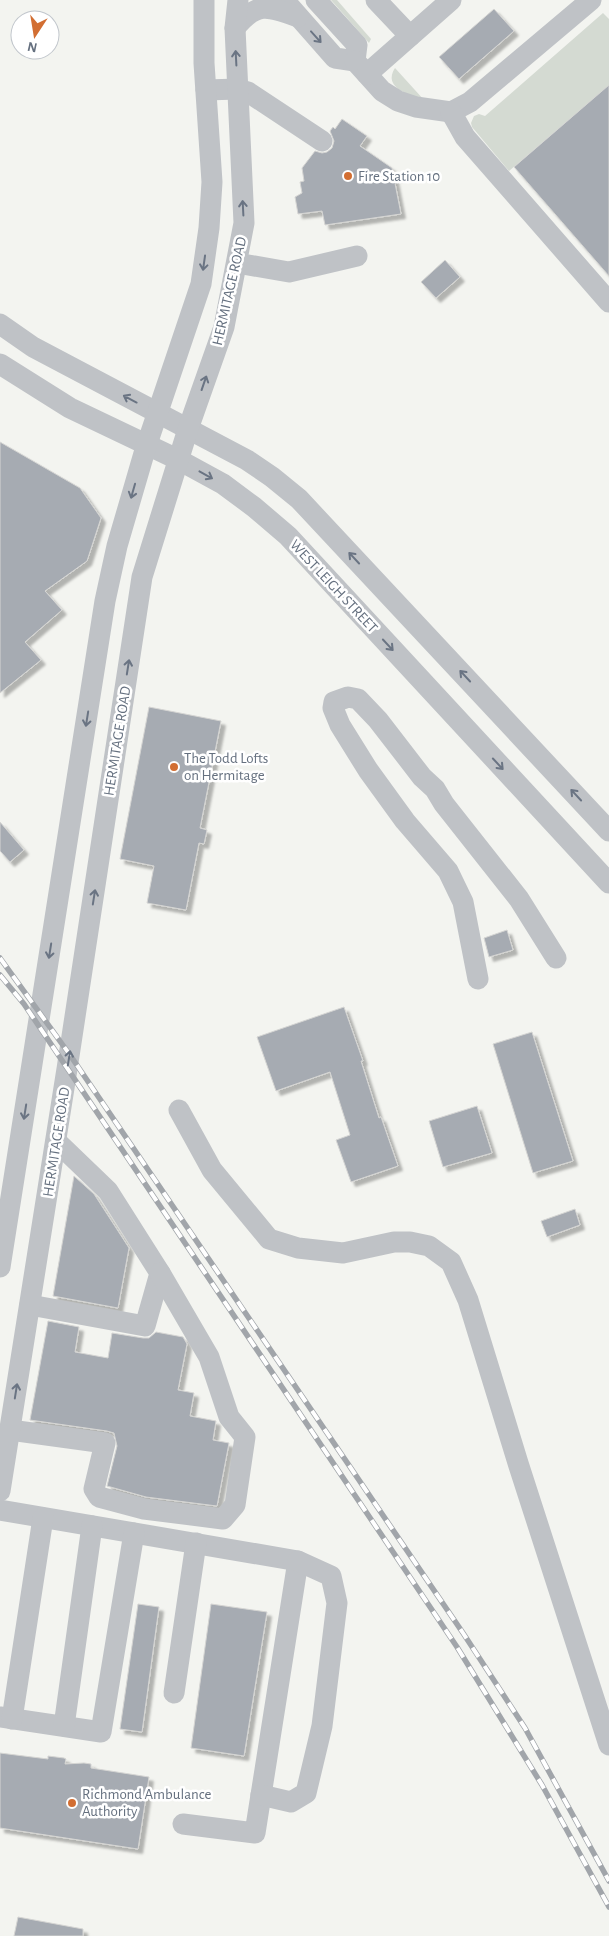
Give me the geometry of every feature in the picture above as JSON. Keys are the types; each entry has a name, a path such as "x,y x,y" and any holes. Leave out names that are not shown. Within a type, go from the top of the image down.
{"street":[{"name":"HERMITAGE ROAD","path":"0,1267 4,1214 105,601 117,546 147,444 202,284 209,228 212,182 206,90 204,0"},
{"name":"HERMITAGE ROAD","path":"0,1491 56,1141 142,578 188,429 224,327 244,223 235,28 238,0"},
{"path":"284,0 335,58 361,67 382,91 398,101 424,109 452,112 470,102 591,0"},
{"path":"316,0 357,45 361,67"},
{"path":"376,0 410,36"},
{"path":"361,67 410,36 450,0"},
{"path":"235,28 247,14 272,7 298,17"},
{"path":"206,90 238,88 258,98 322,142"},
{"path":"452,112 465,137 609,302"},
{"path":"237,263 289,272 357,256"},
{"path":"0,324 33,347 246,460 272,477 299,499 609,830"},
{"name":"WEST LEIGH STREET","path":"0,364 70,408 147,444 223,484 254,507 288,536 609,883"},
{"path":"478,979 463,902 448,871 405,821 368,770 340,725 333,708 334,702 348,697 358,700 378,720 422,777 435,788 444,804 519,899 556,958"},
{"path":"179,1110 212,1170 269,1239 298,1248 343,1253 394,1242 410,1242 429,1246 451,1262 468,1300 518,1463 609,1745"},
{"path":"10,1430 105,1443 94,1489 99,1498 144,1509 223,1519 235,1505 245,1437 229,1417 209,1357 160,1273 108,1191 56,1141"},
{"path":"4,1214 43,1220"},
{"path":"30,1305 145,1326 160,1273"},
{"path":"0,1510 298,1561 331,1576 337,1603 322,1726 306,1793 291,1802 261,1795"},
{"path":"43,1518 6,1718 100,1732 134,1533"},
{"path":"64,1726 92,1526"},
{"path":"174,1693 196,1543"},
{"path":"183,1824 255,1833 298,1561"}],"shaded area":[{"path":"331,0 337,0 371,39 369,43"},
{"path":"603,13 609,19 609,85 509,171 472,127 471,123 474,116 479,114 485,116"},
{"path":"395,68 424,100 405,93 395,86 392,81 392,75"}],"building":[{"path":"494,9 514,31 459,79 439,57"},
{"path":"609,85 609,276 514,167"},
{"name":"Fire Station 10","path":"342,119 367,136 360,146 392,168 401,214 325,225 322,211 298,214 295,197 302,193 300,182 304,181 302,168 315,151 322,153 332,148 334,141 330,131 333,127 335,129"},
{"path":"445,260 460,277 436,298 421,282"},
{"path":"0,442 80,488 101,518 87,561 45,591 62,610 25,642 41,660 0,693"},
{"name":"The Todd Lofts on Hermitage","path":"149,707 221,721 200,828 207,830 204,844 199,843 186,910 147,903 154,866 120,859"},
{"path":"0,822 24,850 10,862 0,851"},
{"path":"507,930 513,950 489,957 484,938"},
{"path":"344,1007 363,1061 361,1061 379,1118 381,1117 398,1166 351,1182 336,1140 350,1135 330,1072 276,1091 257,1037"},
{"path":"532,1032 573,1161 533,1173 493,1044"},
{"path":"477,1106 492,1153 443,1167 429,1121"},
{"path":"74,1176 94,1194 129,1248 118,1308 53,1296"},
{"path":"575,1209 580,1225 547,1237 541,1221"},
{"path":"48,1321 79,1327 75,1352 108,1358 112,1333 149,1338 156,1332 183,1337 187,1344 178,1390 194,1393 190,1416 216,1421 213,1440 229,1443 217,1506 146,1497 107,1486 117,1446 114,1433 30,1420"},
{"path":"138,1604 159,1607 142,1732 120,1729"},
{"path":"211,1604 267,1612 244,1756 191,1748"},
{"name":"Richmond Ambulance Authority","path":"0,1753 48,1759 48,1756 64,1758 66,1759 65,1764 91,1764 91,1768 149,1777 138,1849 0,1828"},
{"path":"18,1917 83,1929 83,1936 14,1936"}],"railway":[{"path":"0,958 70,1055 463,1633 525,1728 609,1881"},
{"path":"0,975 24,1004 457,1647 542,1785 609,1907"}],"place":[{"name":"Fire Station 10","path":"348,176"},
{"name":"The Todd Lofts on Hermitage","path":"174,767"},
{"name":"Richmond Ambulance Authority","path":"72,1803"}]}
